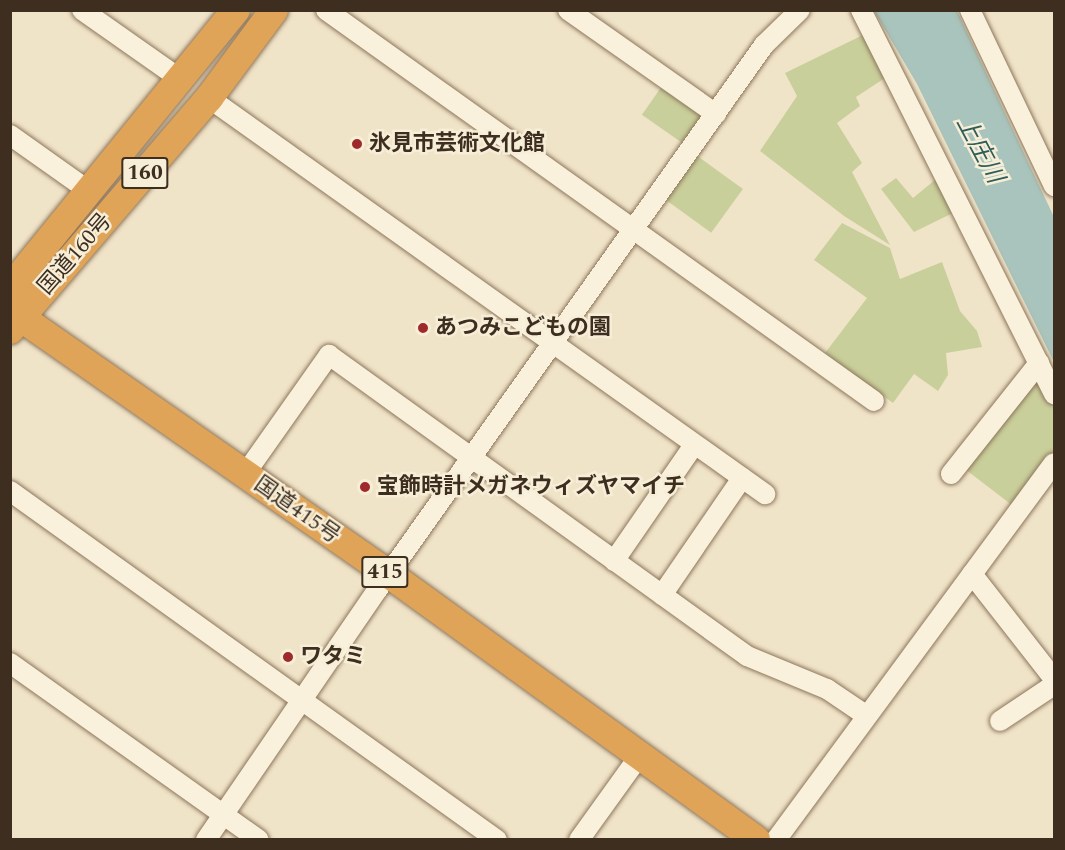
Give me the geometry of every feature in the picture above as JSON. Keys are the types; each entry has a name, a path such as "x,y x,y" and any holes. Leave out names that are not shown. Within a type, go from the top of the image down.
{"highway":[{"name":"国道160号","path":"10,288 236,10"},
{"name":"国道160号","path":"14,319 209,98 274,10"},
{"name":"国道415号","path":"14,319 389,574 756,840"}],"street":[{"path":"82,10 180,79"},
{"path":"326,10 874,401"},
{"path":"568,10 716,114"},
{"path":"206,840 389,574 636,229 764,45 800,10"},
{"path":"861,10 1054,394"},
{"path":"970,10 1054,186"},
{"path":"209,98 765,494"},
{"path":"10,135 89,191"},
{"path":"245,474 329,355 747,656 827,689 867,716"},
{"path":"951,474 1039,363"},
{"path":"614,561 694,445"},
{"path":"776,840 1054,463"},
{"path":"662,595 742,478"},
{"path":"10,491 497,840"},
{"path":"972,574 1054,679"},
{"path":"10,663 259,840"},
{"path":"1000,721 1054,685"},
{"path":"579,840 640,755"}],"green space":[{"path":"867,33 888,76 856,97 860,106 837,123 862,163 852,172 890,245 844,216 760,151 797,96 785,73"},
{"path":"662,86 704,115 684,144 642,115"},
{"path":"696,155 743,189 711,233 664,199"},
{"path":"941,175 957,211 914,232 881,189 896,178 913,198"},
{"path":"842,223 890,248 900,279 942,262 960,311 977,331 982,347 946,353 948,375 938,391 914,374 893,403 825,353 867,298 814,260"},
{"path":"1038,367 1054,398 1054,459 1017,509 961,466"}],"water":[{"name":"上庄川","path":"874,11 957,11 1054,217 1054,362 917,84"}],"place":[{"name":"氷見市芸術文化館","path":"357,144"},
{"name":"あつみこどもの園","path":"423,328"},
{"name":"宝飾時計メガネウィズヤマイチ","path":"365,487"},
{"name":"ワタミ","path":"288,657"}]}
